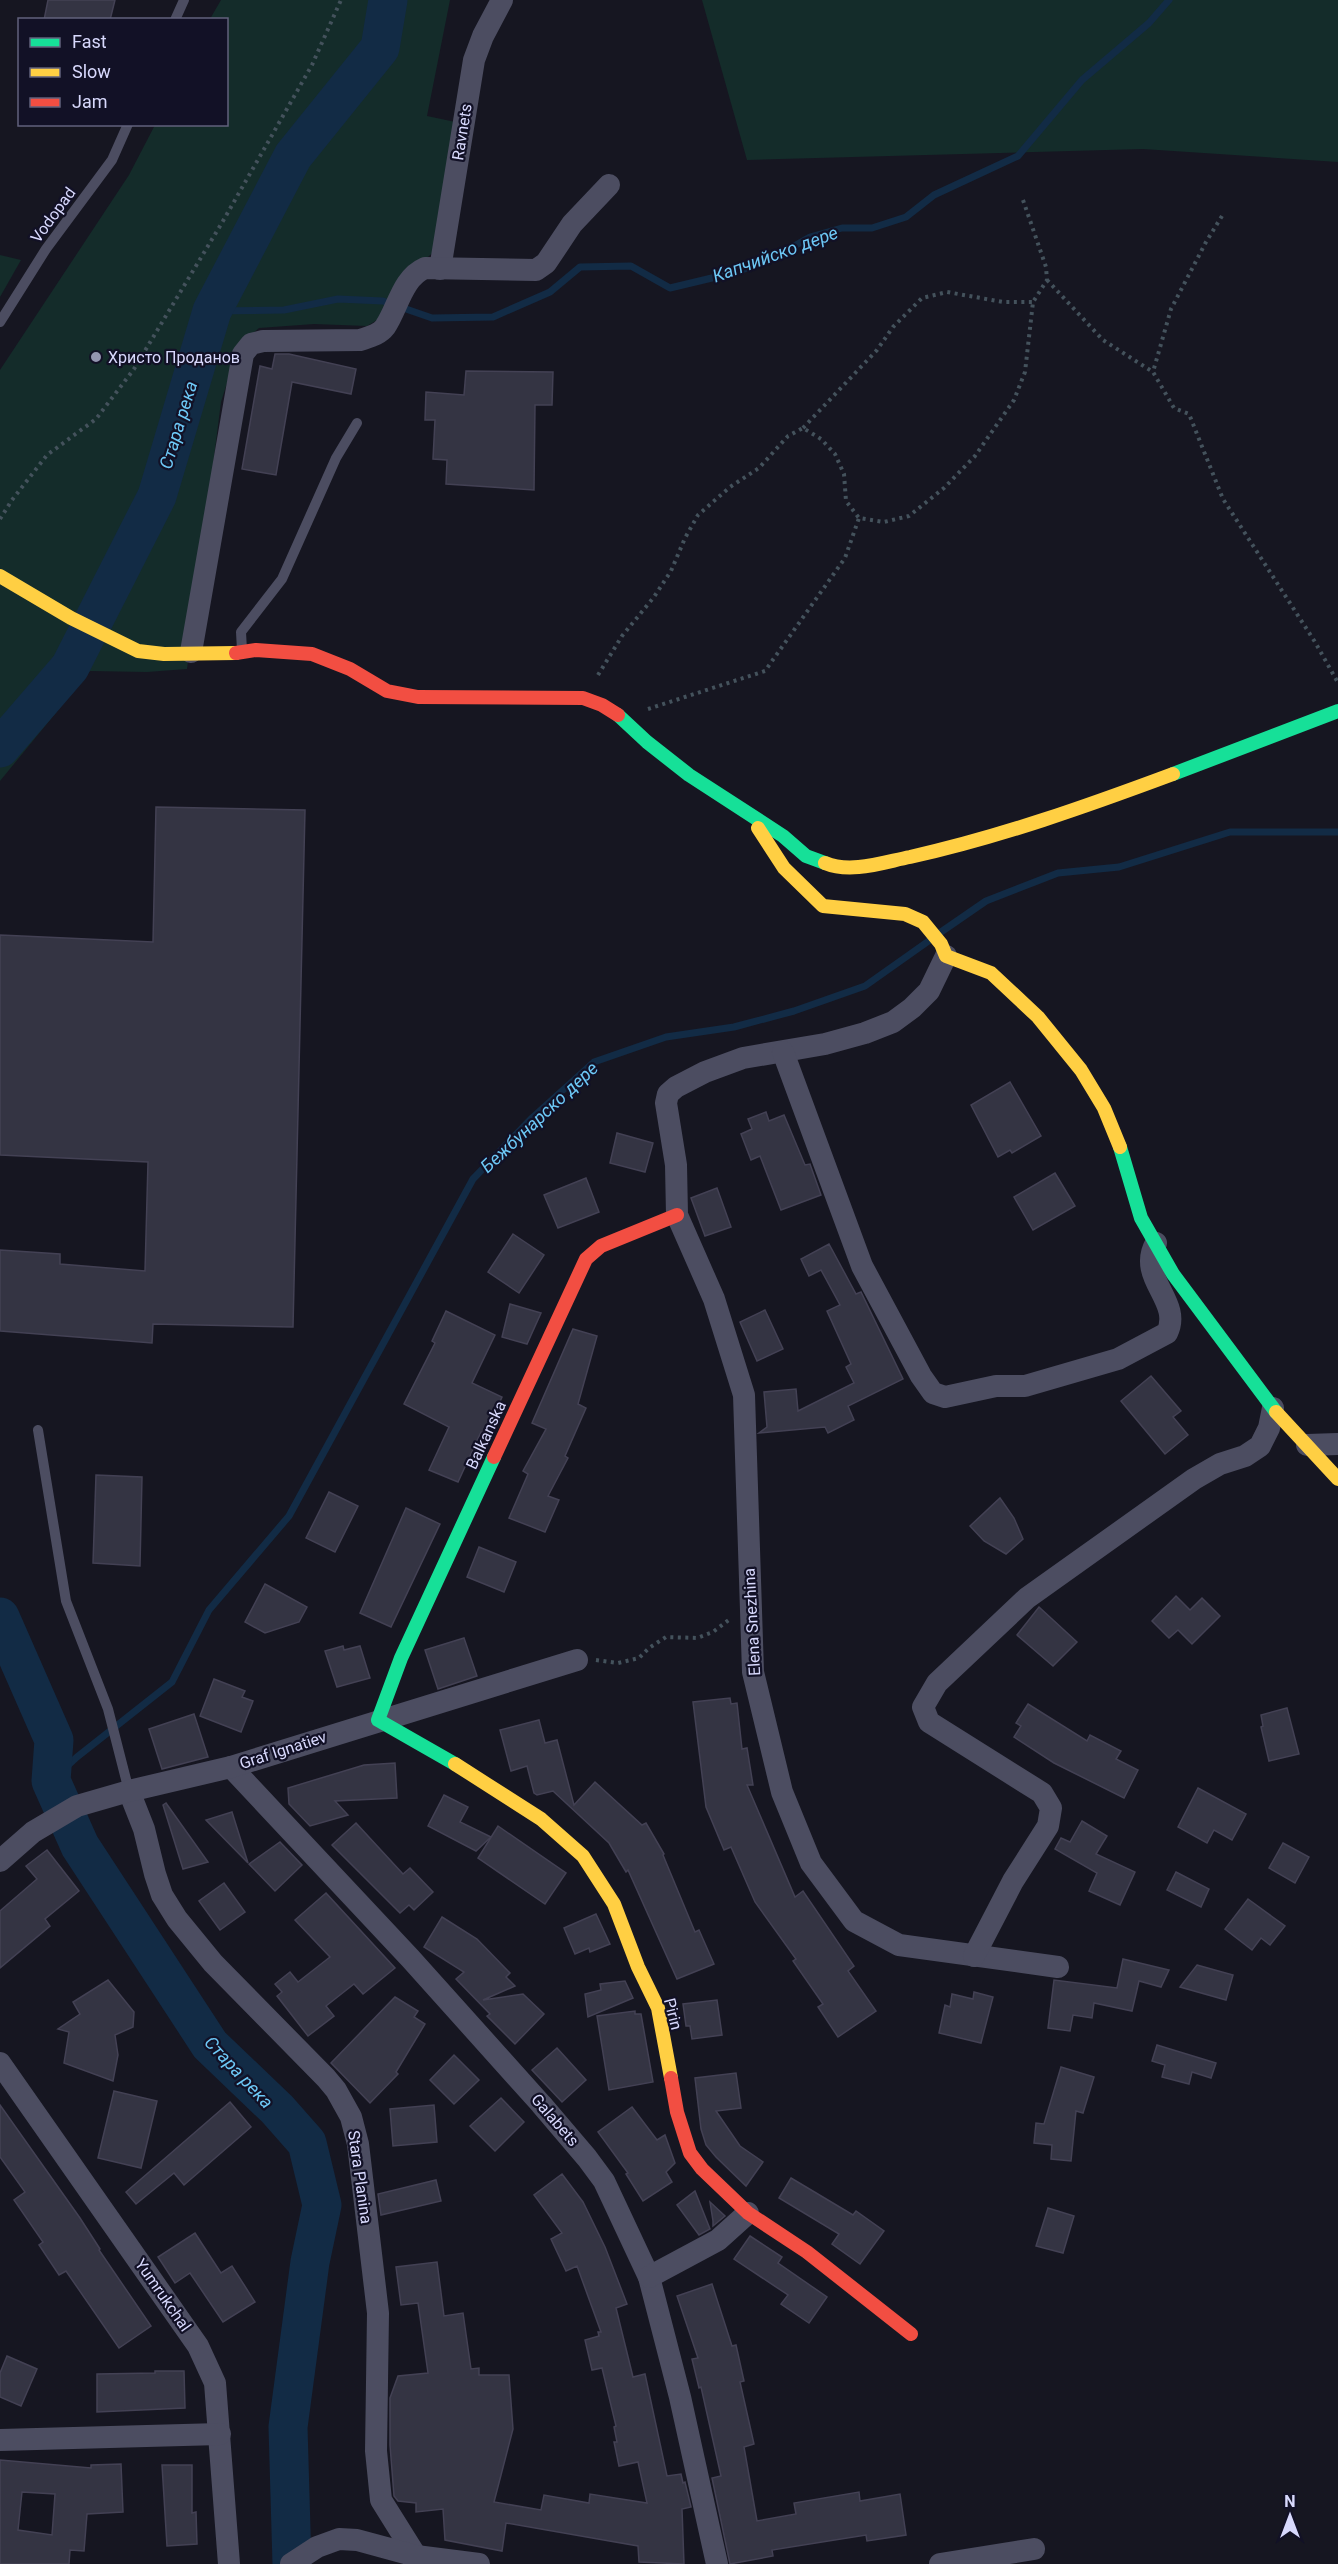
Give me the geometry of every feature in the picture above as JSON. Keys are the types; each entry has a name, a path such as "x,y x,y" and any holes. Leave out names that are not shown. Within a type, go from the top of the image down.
{"street":[{"name":"Ravnets","path":"440,269 474,60 483,36 502,0"},
{"path":"192,652 243,354 250,344 263,341 360,340 384,327 410,280 417,272 425,268 536,270 546,263 572,224 609,185"},
{"path":"0,576 71,618 138,651 164,654 243,653 256,650 312,654 350,669 387,691 418,697 583,698 602,705 622,717 647,742 689,775 725,796 751,817 783,836 806,856 836,868 872,865 953,847 1078,809 1336,712"},
{"path":"751,817 784,868 823,906 886,910 905,914 923,922 943,950 991,973 1038,1017 1081,1070 1104,1108 1119,1141 1141,1218 1173,1274 1284,1423 1338,1479"},
{"path":"943,950 929,991 893,1022 865,1033 783,1052 862,1266 921,1376 933,1393 945,1396 996,1386 1025,1386 1118,1359 1167,1333 1170,1326 1169,1308 1150,1270 1149,1260 1156,1243"},
{"name":"Elena Snezhina","path":"783,1052 743,1058 705,1072 676,1087 668,1094 666,1103 676,1165 676,1215 714,1299 744,1395 753,1672 782,1792 811,1863 854,1922 899,1945 1058,1967"},
{"name":"Balkanska","path":"378,1720 401,1658 586,1259 601,1246 676,1215"},
{"path":"974,1956 1013,1881 1048,1826 1051,1808 1042,1793 929,1722 923,1707 927,1699 937,1683 1036,1591 1194,1479 1220,1464 1245,1456 1260,1446 1269,1428 1273,1407"},
{"path":"1307,1445 1338,1444"},
{"name":"Graf Ignatiev","path":"0,1861 33,1832 78,1806 129,1791 231,1767 577,1660"},
{"name":"Pirin","path":"378,1720 453,1763 541,1819 583,1856 614,1904 638,1967 658,2008 677,2112 690,2153 702,2169 748,2213 807,2252 911,2334"},
{"name":"Galabets","path":"231,1767 410,1958 587,2158 619,2211 649,2277 680,2397 717,2564"},
{"name":"Stara Planina","path":"129,1791 144,1829 162,1895 177,1919 213,1963 326,2078 336,2090 351,2117 358,2144 378,2313 376,2451 381,2500 418,2560"},
{"name":"Yumrukchal","path":"0,2063 198,2346 215,2383 229,2564"},
{"path":"649,2277 718,2240 748,2213"},
{"path":"0,2440 220,2434"},
{"path":"291,2564 317,2547 339,2539 357,2540 418,2560 479,2564"},
{"path":"940,2564 1034,2549"}],"lane":[{"path":"176,18 184,0"},
{"name":"Vodopad","path":"0,322 45,249 112,160 127,126"},
{"path":"243,653 241,632 282,579 336,459 357,423"},
{"path":"38,1430 66,1601 108,1709 129,1791"}],"path":[{"path":"0,519 47,455 96,419 134,369 223,221 312,65 341,0"},
{"path":"803,428 821,439 835,454 844,474 846,501 859,518 884,522 909,516 944,488 975,456 1014,400 1024,372 1033,302 1047,280 1046,267 1023,200"},
{"path":"1153,372 1171,309 1222,216"},
{"path":"1047,280 1103,340 1153,372 1174,408 1190,414 1223,499 1315,642 1337,681 1336,712"},
{"path":"583,698 622,636 654,597 670,572 698,515 730,487 759,468 788,436 803,428 877,350 893,327 922,298 946,292 1003,302 1033,302"},
{"path":"622,717 765,671 845,558 859,518"},
{"path":"577,1660 618,1663 639,1658 666,1637 697,1638 712,1632 727,1620 750,1611"}],"green space":[{"path":"221,0 450,0 427,116 460,123 447,240 420,264 399,307 367,326 314,324 259,328 239,345 221,402 187,669 147,672 90,671 0,781 0,370 129,175 154,126 228,126 228,18 211,18"},
{"path":"702,0 1338,0 1338,162 1143,149 747,160"},
{"path":"0,255 21,260 0,297"}],"building":[{"path":"48,0 115,0 110,18 44,18"},
{"path":"275,354 289,354 356,369 351,394 292,382 276,475 242,469 260,366 272,369"},
{"path":"466,371 553,372 552,405 535,405 534,490 446,484 447,460 433,459 435,420 425,420 426,392 464,395"},
{"path":"156,807 305,810 293,1327 153,1324 152,1343 0,1331 0,1250 60,1254 60,1264 145,1271 148,1162 0,1155 0,935 153,942"},
{"path":"1010,1082 1041,1136 1012,1153 1010,1150 998,1157 971,1105"},
{"path":"766,1112 769,1121 784,1115 805,1165 810,1164 821,1195 781,1210 760,1156 751,1160 741,1134 752,1129 748,1119"},
{"path":"617,1133 653,1143 645,1172 610,1163"},
{"path":"1055,1173 1075,1206 1033,1230 1014,1197"},
{"path":"586,1178 599,1212 558,1228 544,1195"},
{"path":"717,1188 731,1227 705,1236 691,1198"},
{"path":"513,1234 544,1255 519,1293 488,1272"},
{"path":"829,1244 856,1294 861,1292 903,1379 848,1406 854,1420 828,1433 825,1427 759,1433 767,1427 764,1392 796,1389 798,1411 854,1383 846,1367 851,1364 827,1311 840,1305 821,1270 809,1276 801,1259"},
{"path":"510,1304 541,1313 527,1344 502,1337"},
{"path":"765,1310 783,1349 757,1361 740,1322"},
{"path":"446,1311 495,1335 472,1383 502,1397 485,1434 481,1432 458,1482 429,1470 449,1427 404,1404 435,1343 432,1341"},
{"path":"573,1329 597,1336 578,1404 586,1408 565,1456 568,1458 548,1496 559,1500 545,1532 509,1518 528,1474 523,1471 546,1429 532,1423"},
{"path":"1151,1376 1181,1411 1173,1417 1188,1435 1165,1454 1121,1401"},
{"path":"96,1475 142,1477 140,1566 93,1563"},
{"path":"329,1492 358,1506 335,1552 306,1538"},
{"path":"1000,1498 1014,1518 1023,1539 1006,1554 984,1541 970,1526"},
{"path":"406,1508 440,1524 391,1627 360,1613"},
{"path":"479,1547 516,1562 504,1592 467,1577"},
{"path":"265,1584 307,1607 299,1622 265,1633 245,1622"},
{"path":"1176,1596 1190,1610 1202,1598 1220,1616 1192,1644 1178,1630 1169,1638 1152,1621"},
{"path":"1039,1607 1077,1642 1053,1666 1017,1635"},
{"path":"464,1638 477,1676 438,1689 425,1650"},
{"path":"343,1646 344,1650 360,1646 370,1678 337,1687 325,1651"},
{"path":"214,1679 245,1691 242,1697 253,1701 241,1732 200,1716"},
{"path":"730,1698 731,1704 737,1703 742,1749 747,1748 753,1785 747,1785 795,1897 803,1891 854,1966 848,1971 876,2011 838,2037 818,2007 823,2004 793,1961 796,1959 755,1902 731,1847 724,1850 706,1807 693,1702"},
{"path":"1028,1704 1087,1741 1090,1735 1121,1751 1116,1759 1138,1770 1124,1798 1054,1763 1014,1737 1021,1726 1016,1723"},
{"path":"1287,1708 1299,1754 1269,1761 1261,1727 1263,1726 1261,1715"},
{"path":"194,1714 208,1757 162,1769 149,1729"},
{"path":"539,1720 545,1743 557,1740 574,1805 595,1782 642,1825 646,1823 664,1854 695,1932 699,1930 714,1964 677,1979 628,1870 626,1872 609,1843 553,1791 537,1795 534,1793 527,1766 511,1771 500,1730"},
{"path":"395,1763 397,1798 335,1801 348,1815 310,1826 289,1804 288,1788 364,1765"},
{"path":"1198,1788 1246,1814 1232,1840 1214,1830 1207,1843 1178,1827"},
{"path":"444,1795 468,1807 460,1822 491,1837 476,1851 428,1826"},
{"path":"166,1803 208,1862 183,1869 163,1805"},
{"path":"232,1812 248,1863 206,1820"},
{"path":"1082,1821 1107,1836 1096,1854 1135,1872 1120,1905 1089,1891 1097,1873 1055,1849 1061,1838 1070,1842"},
{"path":"356,1823 403,1874 410,1868 433,1892 414,1910 409,1905 400,1913 332,1845"},
{"path":"498,1826 566,1873 545,1904 478,1858"},
{"path":"280,1842 302,1865 275,1891 249,1864"},
{"path":"1283,1843 1309,1857 1295,1883 1269,1868"},
{"path":"47,1850 79,1891 45,1919 50,1926 0,1968 0,1911 37,1879 26,1866"},
{"path":"1176,1872 1209,1889 1201,1907 1167,1890"},
{"path":"224,1883 245,1912 220,1930 199,1901"},
{"path":"326,1893 395,1968 363,1994 354,1984 326,2006 334,2016 308,2036 277,1996 282,1992 275,1984 290,1972 298,1982 330,1957 295,1920"},
{"path":"1248,1899 1285,1926 1270,1945 1261,1938 1252,1950 1225,1929"},
{"path":"596,1914 610,1944 590,1952 589,1948 575,1954 564,1928"},
{"path":"442,1917 477,1939 510,1973 506,1977 515,1986 483,2000 523,1994 544,2014 515,2044 487,2016 490,2014 456,1979 464,1972 424,1947"},
{"path":"1123,1959 1169,1970 1161,1987 1139,1981 1132,2011 1094,2003 1092,2018 1073,2015 1070,2031 1048,2028 1054,1980 1117,1988"},
{"path":"1197,1965 1233,1975 1226,2000 1180,1987"},
{"path":"108,1980 134,2012 133,2027 115,2035 118,2055 113,2081 64,2063 69,2032 58,2029 80,2014 73,2002"},
{"path":"625,1981 633,1998 588,2017 585,1994 601,1990 600,1984"},
{"path":"974,1992 993,1997 981,2043 939,2033 945,2005 950,2007 952,1994 973,1999"},
{"path":"395,1997 418,2011 414,2017 425,2024 396,2072 398,2074 370,2103 331,2063"},
{"path":"717,2000 722,2035 692,2039 690,2026 686,2026 683,2004"},
{"path":"635,2011 635,2014 641,2014 653,2082 609,2090 597,2016"},
{"path":"1157,2045 1216,2063 1211,2078 1192,2072 1189,2084 1162,2077 1165,2065 1152,2061"},
{"path":"557,2048 586,2080 562,2102 532,2070"},
{"path":"454,2055 479,2080 454,2104 430,2080"},
{"path":"1061,2067 1094,2077 1083,2113 1076,2111 1071,2161 1051,2159 1052,2145 1034,2143 1036,2123 1044,2124"},
{"path":"736,2073 741,2108 716,2111 740,2146 763,2162 746,2186 706,2145 701,2129 695,2078"},
{"path":"114,2091 157,2101 141,2168 98,2158"},
{"path":"501,2098 524,2122 495,2151 470,2126"},
{"path":"230,2102 251,2127 184,2185 174,2173 136,2204 126,2192"},
{"path":"0,2105 80,2218 151,2326 119,2348 66,2271 59,2275 39,2245 43,2242 14,2200 25,2192 0,2157"},
{"path":"434,2105 437,2142 393,2146 390,2109"},
{"path":"632,2107 657,2140 665,2135 675,2163 666,2172 672,2182 643,2201 626,2174 628,2173 598,2132"},
{"path":"562,2174 583,2202 605,2247 627,2304 616,2308 633,2377 645,2374 667,2476 681,2474 683,2483 685,2482 691,2507 682,2509 684,2564 639,2562 638,2546 506,2523 502,2551 445,2540 443,2509 416,2512 416,2503 398,2501 394,2496 390,2445 390,2398 398,2376 428,2373 418,2303 401,2305 396,2267 437,2262 444,2316 463,2313 471,2369 479,2368 479,2375 509,2375 513,2429 494,2502 541,2510 544,2495 589,2503 590,2494 647,2503 638,2462 619,2466 614,2442 617,2442 614,2427 616,2426 602,2368 592,2370 585,2340 599,2336 598,2332 601,2332 577,2266 566,2271 551,2239 562,2233 534,2195"},
{"path":"791,2178 853,2215 856,2211 884,2231 860,2264 832,2244 839,2234 779,2198"},
{"path":"436,2180 441,2201 381,2215 378,2194"},
{"path":"695,2191 710,2229 699,2235 677,2205"},
{"path":"710,2202 725,2216 713,2226 713,2221"},
{"path":"1048,2208 1074,2216 1063,2253 1036,2246"},
{"path":"195,2233 221,2273 232,2266 255,2302 223,2322 190,2273 175,2283 158,2257"},
{"path":"750,2236 782,2257 778,2263 827,2297 809,2323 781,2304 788,2295 734,2259"},
{"path":"712,2284 732,2346 736,2345 744,2381 740,2382 754,2444 744,2447 757,2521 796,2514 794,2503 859,2492 860,2501 900,2494 906,2535 867,2541 866,2535 772,2550 773,2556 730,2564 712,2478 721,2476 701,2387 699,2388 692,2359 698,2358 677,2296"},
{"path":"7,2356 37,2369 21,2406 0,2397 0,2373"},
{"path":"155,2371 184,2371 185,2408 97,2412 97,2374 155,2373"},
{"path":"0,2460 91,2468 91,2465 121,2464 123,2512 87,2514 84,2551 70,2550 69,2564 0,2564","holes":["22,2492 55,2494 52,2535 18,2530"]},
{"path":"162,2465 192,2465 192,2513 196,2512 197,2544 167,2546"}],"waterway":[{"name":"Стара река","path":"0,748 70,667 157,496 212,311 293,156 380,48 388,0"},
{"name":"Капчийско дере","path":"212,311 284,310 338,299 383,301 432,318 493,317 550,292 580,267 631,266 670,288 737,272 782,253 810,237 842,228 872,228 906,217 934,195 1018,156 1082,80 1149,23 1169,0"},
{"name":"Бежбунарско дере","path":"941,932 986,901 1058,873 1119,867 1230,832 1338,832"},
{"name":"Бежбунарско дере","path":"51,1781 77,1757 172,1682 209,1610 289,1516 473,1179 532,1118 594,1062 666,1037 734,1027 794,1011 865,986 930,940"},
{"name":"Стара река","path":"0,1617 54,1740 51,1781 80,1846 210,2045 277,2109 307,2143 322,2205 310,2262 288,2427 292,2564"}],"traffic: fast":[{"path":"1173,774 1338,711"},
{"path":"618,715 647,742 689,775 783,836 806,856 825,863"},
{"path":"1120,1147 1141,1218 1173,1274 1276,1412"},
{"path":"455,1764 378,1720 401,1658 494,1457"}],"traffic: slow":[{"path":"0,576 71,618 138,651 164,654 236,653"},
{"path":"825,863 846,867 868,866 944,849 1043,820 1173,774"},
{"path":"758,828 784,868 823,906 905,914 923,922 941,944 946,956 991,973 1038,1017 1081,1070 1104,1108 1120,1147"},
{"path":"1276,1412 1338,1479"},
{"path":"455,1764 541,1819 583,1856 614,1904 638,1967 658,2008 671,2078"}],"traffic: jam":[{"path":"236,653 256,650 312,654 350,669 387,691 418,697 583,698 602,705 618,715"},
{"path":"494,1457 586,1259 601,1246 677,1215"},
{"path":"671,2078 677,2112 690,2153 702,2169 748,2213 807,2252 911,2334"}],"place":[{"name":"Христо Проданов","path":"96,357"}]}
